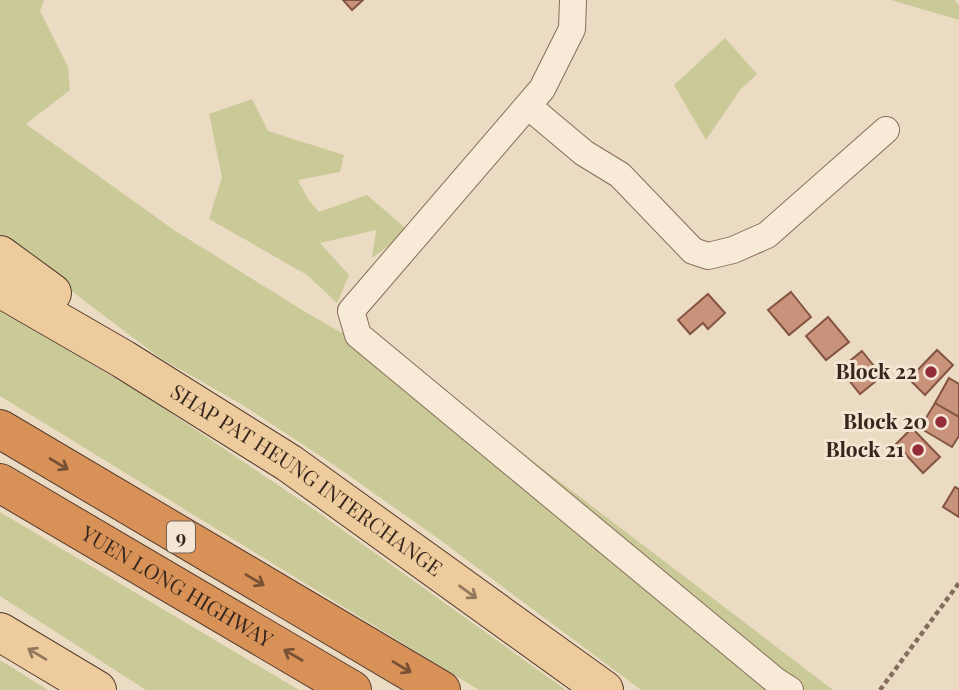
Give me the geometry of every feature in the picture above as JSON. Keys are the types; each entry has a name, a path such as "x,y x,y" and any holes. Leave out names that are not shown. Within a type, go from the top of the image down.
{"highway":[{"name":"9","path":"0,429 441,690"},
{"name":"YUEN LONG HIGHWAY","path":"0,483 352,690"}],"main road":[{"path":"0,255 289,463"},
{"name":"SHAP PAT HEUNG INTERCHANGE","path":"0,288 123,359 289,463 604,690"},
{"path":"0,632 97,690"}],"street":[{"path":"573,0 572,29 542,89 351,311 358,335 790,690"},
{"path":"528,106 584,153 620,175 693,251 708,256 733,250 767,235 886,130"}],"path":[{"path":"880,690 959,583"}],"green space":[{"path":"0,0 44,0 40,11 68,67 70,90 26,124 174,230 307,313 432,384 833,690 641,690 436,537 241,404 160,358 0,237"},
{"path":"891,0 955,0 959,6 959,20"},
{"path":"725,38 757,74 740,90 706,140 674,85"},
{"path":"252,99 268,131 344,155 340,172 298,180 319,212 367,195 409,231 372,258 376,230 320,243 349,275 337,303 307,275 209,219 222,177 209,114"},
{"path":"0,311 141,393 315,510 566,690 479,690 0,396"},
{"path":"0,512 299,690 146,690 0,596"},
{"path":"0,660 48,690 0,690"}],"building":[{"path":"343,0 363,0 352,10"},
{"path":"791,292 811,317 789,335 768,310"},
{"path":"708,294 725,313 708,329 703,323 690,334 678,320"},
{"path":"828,317 849,342 826,360 806,336"},
{"name":"Block 22","path":"937,350 953,365 925,395 909,379"},
{"path":"862,351 882,376 860,394 840,369"},
{"path":"949,378 959,384 959,417 935,403"},
{"name":"Block 20","path":"935,403 959,417 959,436 952,447 920,428"},
{"name":"Block 21","path":"912,428 940,457 923,473 896,444"},
{"path":"955,487 959,489 959,517 943,507"}],"place":[{"name":"Block 22","path":"931,372"},
{"name":"Block 20","path":"941,422"},
{"name":"Block 21","path":"918,450"}]}
